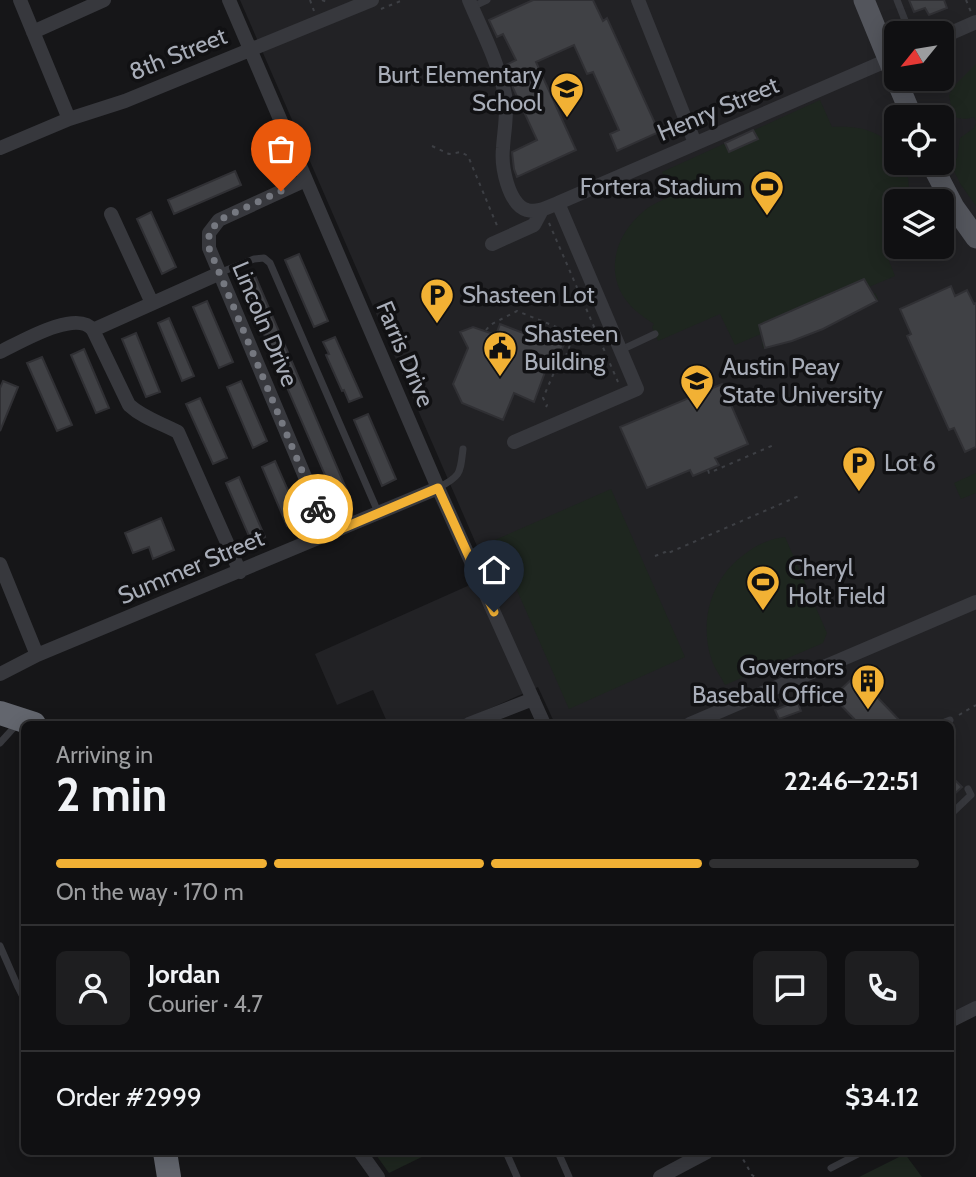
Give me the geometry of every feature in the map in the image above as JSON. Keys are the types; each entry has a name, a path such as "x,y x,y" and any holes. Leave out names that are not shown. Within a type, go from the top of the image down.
{"highway":[{"path":"165,1155 169,1177"}],"main road":[{"path":"864,0 884,45"},
{"path":"937,175 954,207 976,238"}],"street":[{"path":"20,0 69,119"},
{"path":"33,32 104,0"},
{"name":"Farris Drive","path":"229,0 438,488 543,721"},
{"path":"638,0 695,143"},
{"name":"8th Street","path":"0,148 69,119 125,101 367,1"},
{"path":"471,3 498,69 506,98 506,127 502,150 508,184 519,205 529,211 545,214"},
{"path":"954,30 974,18"},
{"name":"Henry Street","path":"545,214 558,204 695,143 884,72"},
{"name":"Lincoln Drive","path":"306,180 219,220 209,233 209,248 329,534"},
{"path":"514,442 637,389 558,204"},
{"path":"111,214 152,303"},
{"path":"496,238 534,225 545,214"},
{"path":"93,330 218,274"},
{"path":"0,352 62,324 78,322 90,325 129,405 139,414 178,432 240,572"},
{"name":"Summer Street","path":"0,674 37,655 438,488"},
{"path":"0,564 37,655"},
{"path":"697,721 976,602"},
{"path":"477,721 533,699"},
{"path":"954,1019 976,1008"},
{"path":"362,1155 378,1177"},
{"path":"660,1177 701,1155"}],"lane":[{"path":"471,3 487,0"},
{"path":"897,0 905,21"},
{"path":"218,274 254,259 264,258 270,263 378,513"},
{"path":"621,350 655,334"},
{"path":"438,488 454,479 461,470 463,449"},
{"path":"0,742 18,719"},
{"path":"954,811 971,795 968,789"},
{"path":"0,946 2,956 21,993"},
{"path":"507,1155 517,1177"},
{"path":"559,1155 569,1177"},
{"path":"831,1168 856,1155"}],"path":[{"path":"310,0 314,12"},
{"path":"322,0 333,4"},
{"path":"966,0 974,18"},
{"path":"432,146 449,154 461,152 468,156 496,238"},
{"path":"545,214 622,390"},
{"path":"486,330 490,325 517,312 574,334 563,364 556,368 543,398 546,407"},
{"path":"708,470 709,473 776,444"},
{"path":"655,556 665,552 666,554 799,496"},
{"path":"950,720 976,705"},
{"path":"741,1155 755,1177"}],"shaded area":[{"name":"Austin Peay State University","path":"240,0 976,0 976,1004 954,1016 954,721 554,721 538,687 462,721 387,721 373,690 337,705 315,654 490,576"},
{"path":"976,64 976,121 974,117 957,118 949,95 954,91 955,85"},
{"name":"Fortera Stadium","path":"820,100 832,127 859,128 884,139 884,175 907,175 908,189 884,189 884,259 888,259 895,276 869,287 878,299 874,302 820,329 778,344 763,348 761,334 735,345 720,314 658,341 652,327 654,324 636,311 618,286 615,260 624,233 633,222 650,206 673,195 662,172"},
{"path":"976,123 976,206 954,171 960,138 974,128"},
{"path":"976,473 976,493 961,499 954,483"},
{"path":"611,489 685,657 569,709 495,540"},
{"name":"Cheryl Holt Field","path":"785,537 827,633 823,643 725,685 713,664 708,647 707,618 715,591 730,567 746,553 767,541"},
{"path":"376,1155 426,1155 389,1173"},
{"path":"906,1155 922,1177 859,1177"}],"building":[{"path":"533,0 593,0 603,21 607,18 659,132 617,151 610,134 619,130 593,72 587,74 574,45 536,62 576,150 517,177 512,152 537,140 513,88 506,65 516,60 503,34 497,37 489,20"},
{"path":"909,0 944,0 947,8 929,15 925,8 914,12"},
{"path":"753,130 758,139 729,152 725,143"},
{"path":"235,171 241,185 174,214 168,200"},
{"path":"151,212 176,267 162,274 137,219"},
{"path":"299,254 328,321 314,327 285,260"},
{"path":"254,273 351,500 338,505 240,279"},
{"path":"864,279 877,301 823,329 765,348 759,325"},
{"path":"951,286 955,296 967,290 974,304 976,303 976,447 965,452 954,428 949,430 907,336 911,334 900,309"},
{"path":"207,301 233,362 219,368 193,307"},
{"path":"169,318 194,376 182,381 158,323"},
{"name":"Shasteen Building","path":"500,324 536,338 540,328 567,337 557,361 536,353 545,372 534,402 514,393 503,420 462,403 453,384 468,348 460,332 473,327 496,335"},
{"path":"136,333 160,392 146,397 122,339"},
{"path":"335,337 362,397 349,402 326,355 329,354 323,342"},
{"path":"84,349 109,408 96,413 71,355"},
{"path":"42,357 72,425 57,431 27,363"},
{"path":"3,381 18,387 0,431 0,388"},
{"path":"241,381 267,441 253,448 227,387"},
{"path":"722,384 748,444 715,458 719,465 693,476 690,470 647,488 620,427"},
{"path":"200,398 227,458 213,464 186,404"},
{"path":"368,414 396,479 382,486 354,420"},
{"path":"275,461 301,520 287,526 262,467"},
{"path":"239,477 265,537 252,543 226,483"},
{"path":"161,518 174,550 153,559 149,547 133,553 125,533"},
{"name":"Governors Baseball Office","path":"856,675 900,721 856,721 833,697"},
{"path":"797,701 801,711 779,719 775,710"},
{"path":"954,779 962,787 954,794"}],"way so far":[{"path":"281,191 219,220 209,233 209,248 318,509"}],"place":[{"name":"Burt Elementary School","path":"567,119"},
{"name":"Fortera Stadium","path":"767,217"},
{"name":"Shasteen Lot","path":"437,325"},
{"name":"Shasteen Building","path":"500,378"},
{"name":"Austin Peay State University","path":"697,411"},
{"name":"Lot 6","path":"859,493"},
{"name":"Cheryl Holt Field","path":"763,612"},
{"name":"Governors Baseball Office","path":"868,711"}],"route":[{"path":"318,509 329,534 438,488 494,612"}]}
